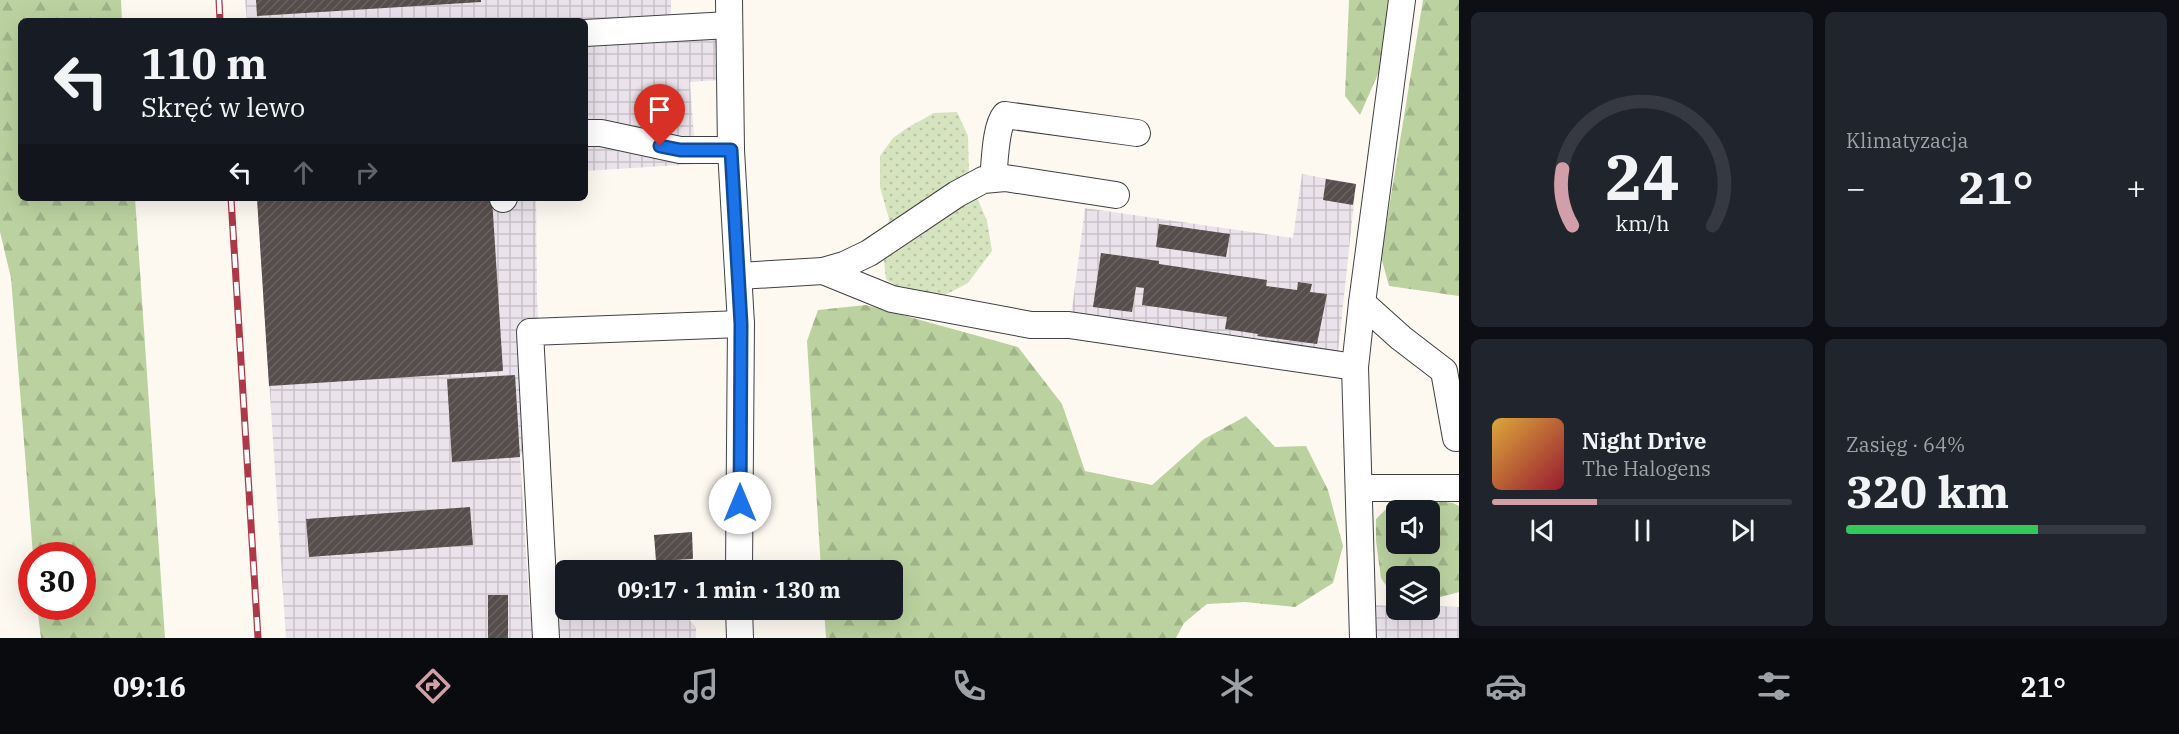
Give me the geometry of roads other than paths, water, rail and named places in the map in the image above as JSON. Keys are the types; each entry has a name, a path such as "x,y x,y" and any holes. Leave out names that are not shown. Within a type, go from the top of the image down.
{"street":[{"path":"1363,638 1355,367 1402,0"},
{"path":"588,33 729,12 731,150 741,324 739,560"},
{"path":"993,179 999,130 1005,115 1137,133"},
{"path":"588,133 601,133 680,150 731,150"},
{"path":"739,276 823,272 844,266 869,253 983,180 1005,178 1116,195"},
{"path":"823,272 892,299 1031,325 1069,325 1355,367"},
{"path":"1362,303 1401,338 1444,371 1456,438"},
{"path":"546,638 555,594 531,332 741,324"},
{"path":"1359,488 1459,488"},
{"path":"739,620 740,638"}],"railway":[{"path":"219,0 220,18"},
{"path":"231,201 258,638"}]}
